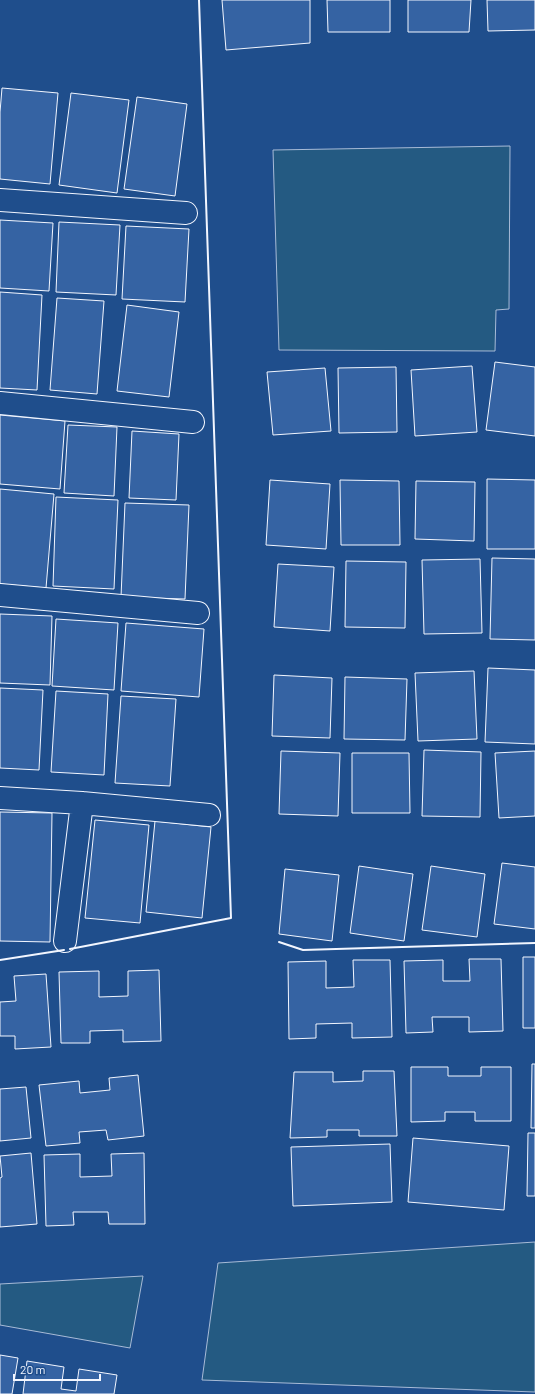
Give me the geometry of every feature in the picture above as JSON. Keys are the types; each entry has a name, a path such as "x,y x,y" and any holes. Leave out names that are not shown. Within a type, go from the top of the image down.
{"street":[{"path":"0,200 186,214"},
{"path":"0,403 193,422"},
{"path":"0,595 198,613"},
{"path":"0,798 82,803 209,815"},
{"path":"65,941 82,803"}],"shaded area":[{"path":"510,146 509,309 496,310 495,351 279,350 273,150"},
{"path":"535,1242 535,1392 202,1380 218,1263"},
{"path":"143,1276 130,1348 0,1325 0,1284"}],"building":[{"path":"222,0 310,0 310,43 226,50"},
{"path":"327,0 390,0 390,32 328,32"},
{"path":"408,0 471,0 469,32 408,32"},
{"path":"487,0 535,0 535,30 488,31"},
{"path":"2,88 58,93 50,184 0,179 0,112"},
{"path":"71,93 129,100 117,193 59,185"},
{"path":"137,97 187,104 175,196 124,189"},
{"path":"0,220 53,223 49,291 0,288"},
{"path":"59,222 120,225 116,295 56,292"},
{"path":"126,226 189,229 185,302 122,299"},
{"path":"0,292 42,295 37,390 0,388"},
{"path":"57,298 104,301 97,394 50,390"},
{"path":"127,305 179,312 169,397 117,391"},
{"path":"495,362 535,367 535,436 486,430"},
{"path":"472,366 477,432 415,436 411,370"},
{"path":"396,367 397,432 339,433 338,368"},
{"path":"325,368 331,431 273,435 267,372"},
{"path":"0,415 65,421 60,489 0,484"},
{"path":"68,425 117,427 114,496 64,493"},
{"path":"132,431 179,434 176,500 129,498"},
{"path":"487,479 535,480 535,549 487,549"},
{"path":"270,480 330,484 326,549 266,545"},
{"path":"340,480 399,481 400,545 341,545"},
{"path":"416,481 475,482 474,541 415,539"},
{"path":"0,489 54,494 46,588 0,584"},
{"path":"56,497 118,500 114,589 53,586"},
{"path":"125,503 189,505 185,599 121,597"},
{"path":"492,558 535,559 535,640 490,639"},
{"path":"480,559 482,633 424,634 422,560"},
{"path":"346,561 406,562 405,628 345,627"},
{"path":"278,564 334,567 330,631 274,627"},
{"path":"0,614 52,616 50,685 0,683"},
{"path":"56,619 118,623 114,690 52,686"},
{"path":"126,623 204,629 199,697 121,691"},
{"path":"488,668 535,670 535,744 485,742"},
{"path":"474,671 477,739 418,741 415,673"},
{"path":"274,675 332,678 330,738 272,736"},
{"path":"345,677 407,679 405,740 344,739"},
{"path":"0,688 43,690 39,770 0,768"},
{"path":"56,691 108,694 104,775 51,772"},
{"path":"121,696 176,699 170,786 115,783"},
{"path":"424,750 481,752 480,817 422,816"},
{"path":"281,751 340,753 338,816 279,814"},
{"path":"535,751 535,816 499,818 495,753"},
{"path":"352,753 409,753 410,813 352,813"},
{"path":"0,812 52,813 50,942 0,941"},
{"path":"95,820 149,825 140,923 85,918"},
{"path":"155,821 211,827 202,918 146,912"},
{"path":"502,863 535,867 535,929 494,924"},
{"path":"359,866 413,874 404,941 350,933"},
{"path":"431,866 485,874 477,937 422,930"},
{"path":"285,869 339,875 332,941 279,934"},
{"path":"523,957 535,957 535,1028 523,1028"},
{"path":"469,959 501,959 503,1031 469,1032 469,1017 432,1017 433,1032 406,1033 404,961 443,960 443,981 470,981"},
{"path":"353,960 390,960 392,1037 352,1038 352,1023 316,1024 316,1038 289,1039 288,962 326,961 326,988 354,987"},
{"path":"159,970 161,1041 123,1042 123,1030 90,1031 90,1043 61,1043 59,972 99,971 99,997 128,996 128,971"},
{"path":"46,974 51,1047 15,1049 15,1036 0,1036 0,1002 16,1001 14,976"},
{"path":"532,1064 535,1064 535,1128 531,1128"},
{"path":"411,1067 448,1067 448,1076 481,1076 481,1067 511,1067 511,1121 475,1121 475,1112 445,1112 445,1121 411,1122"},
{"path":"363,1071 394,1071 397,1136 359,1136 359,1130 327,1130 327,1137 290,1138 294,1072 333,1072 333,1082 363,1081"},
{"path":"138,1075 144,1136 108,1140 106,1130 79,1132 80,1143 46,1146 39,1085 79,1081 80,1093 110,1090 109,1078"},
{"path":"26,1087 31,1138 0,1141 0,1089"},
{"path":"528,1133 535,1133 535,1196 527,1196"},
{"path":"413,1138 509,1146 504,1210 408,1202"},
{"path":"390,1144 392,1202 293,1206 291,1147"},
{"path":"31,1153 37,1224 0,1227 0,1178 2,1177 0,1156"},
{"path":"144,1153 145,1224 109,1224 108,1212 73,1212 74,1225 46,1226 44,1155 80,1154 80,1177 112,1176 111,1154"},
{"path":"0,1355 18,1358 12,1394 0,1394"},
{"path":"27,1361 64,1367 61,1389 76,1391 79,1369 117,1375 114,1394 23,1394"}],"wall":[{"path":"199,0 231,918"},
{"path":"70,949 231,918"},
{"path":"279,942 303,950 535,943"},
{"path":"0,960 64,950"}]}
